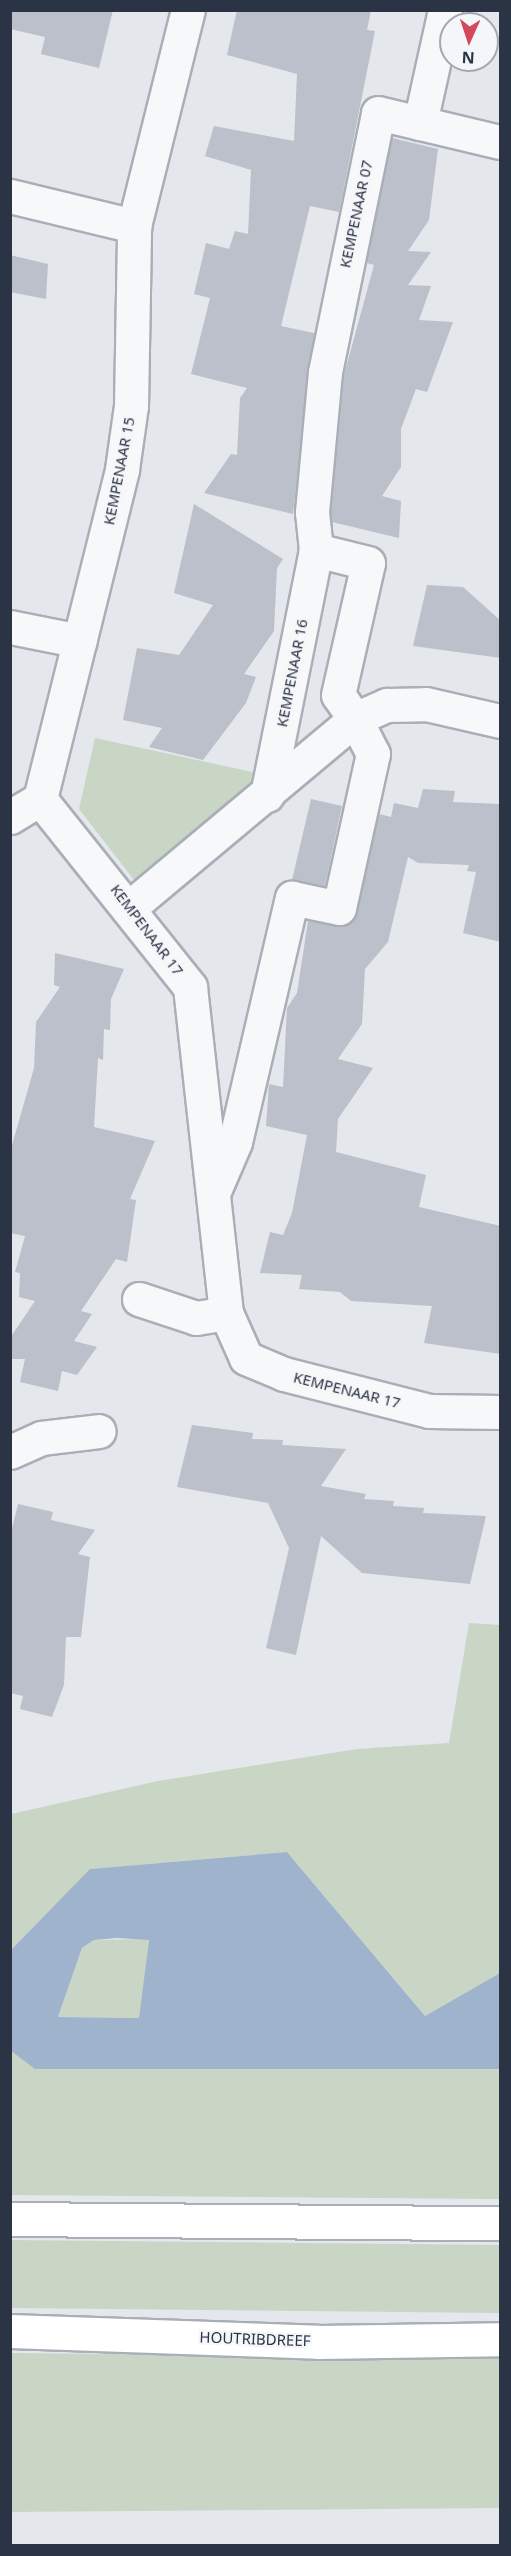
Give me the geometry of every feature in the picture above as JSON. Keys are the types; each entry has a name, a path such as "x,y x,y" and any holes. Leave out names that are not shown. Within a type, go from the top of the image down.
{"main road":[{"path":"10,2219 501,2223"},
{"name":"HOUTRIBDREEF","path":"10,2331 318,2342 501,2339"}],"street":[{"name":"KEMPENAAR 15","path":"40,799 122,469 131,406 134,226 188,10"},
{"path":"420,123 445,10"},
{"name":"KEMPENAAR 07","path":"328,358 378,113 501,142"},
{"path":"10,196 134,226"},
{"name":"KEMPENAAR 16","path":"267,795 316,550 312,512 328,358"},
{"path":"316,550 368,563 338,695 355,719"},
{"path":"10,627 81,641"},
{"path":"130,906 267,795 355,719 387,705 426,704 501,721"},
{"name":"KEMPENAAR 17","path":"214,1191 235,1142 292,898 339,908 373,754 355,719"},
{"path":"10,817 40,799"},
{"name":"KEMPENAAR 17","path":"40,799 130,906 190,987 226,1313 246,1359 284,1374 429,1411 501,1412"},
{"path":"140,1299 196,1318 226,1313"},
{"path":"10,1452 41,1438 99,1431"}],"green space":[{"path":"95,738 262,774 134,880 79,809"},
{"path":"469,1623 500,1625 500,1973 425,2016 287,1852 91,1869 11,1950 11,1814 158,1781 357,1749 449,1743"},
{"path":"149,1939 140,2018 58,2017 82,1948 94,1940"},
{"path":"11,2051 36,2069 500,2069 500,2199 11,2195"},
{"path":"11,2240 500,2245 500,2313 11,2308"},
{"path":"10,2353 500,2358 500,2508 11,2512"}],"water":[{"path":"287,1852 425,2016 500,1973 500,2069 35,2069 11,2051 11,1950 90,1869","holes":["117,1938 149,1940 139,2018 58,2017 82,1948 94,1940"]}],"building":[{"path":"10,10 113,10 99,68 41,54 45,37 10,29"},
{"path":"237,10 371,10 367,30 375,31 339,212 310,206 281,326 314,333 293,514 204,493 231,454 237,455 240,398 247,388 191,374 210,298 194,294 206,243 229,249 235,231 248,234 251,170 205,156 214,126 294,141 297,74 227,55"},
{"path":"392,138 438,149 429,220 408,251 431,252 408,285 431,286 419,320 453,322 427,392 416,389 401,429 401,467 382,496 401,501 399,538 332,522 331,512 344,375 374,265 367,263"},
{"path":"10,255 48,264 46,299 10,292"},
{"path":"194,504 283,559 277,568 274,631 244,674 256,677 246,703 203,760 149,747 162,728 123,720 137,648 179,655 213,605 174,593"},
{"path":"427,585 463,587 501,621 501,658 413,646"},
{"path":"423,789 455,791 453,802 501,804 501,942 463,933 476,872 467,871 469,865 418,863 408,857 388,942 365,969 362,1024 338,1059 373,1068 338,1119 336,1152 426,1175 419,1207 501,1226 501,1354 424,1343 432,1306 351,1301 340,1292 299,1289 302,1275 260,1273 270,1232 283,1235 292,1213 307,1135 266,1126 269,1084 283,1087 287,1008 297,993 308,921 336,926 353,920 379,814 391,817 394,803 418,808"},
{"path":"311,799 342,806 325,886 292,880"},
{"path":"55,953 124,969 111,999 110,1030 104,1029 103,1060 98,1058 94,1127 155,1141 130,1199 136,1200 127,1262 116,1259 81,1311 92,1314 74,1341 97,1347 77,1375 62,1371 58,1391 20,1382 25,1359 10,1359 10,1338 35,1301 19,1297 20,1273 15,1272 25,1236 10,1233 10,1152 34,1068 36,1022 60,987 54,985"},
{"path":"192,1425 253,1433 252,1439 283,1440 282,1445 346,1449 321,1486 366,1494 364,1499 394,1501 393,1506 424,1508 423,1513 486,1516 470,1584 362,1573 321,1536 296,1655 266,1648 289,1548 268,1503 177,1487"},
{"path":"18,1504 53,1512 51,1520 95,1530 78,1554 90,1557 81,1637 66,1637 64,1685 52,1717 20,1709 23,1696 10,1693 10,1536"}]}
